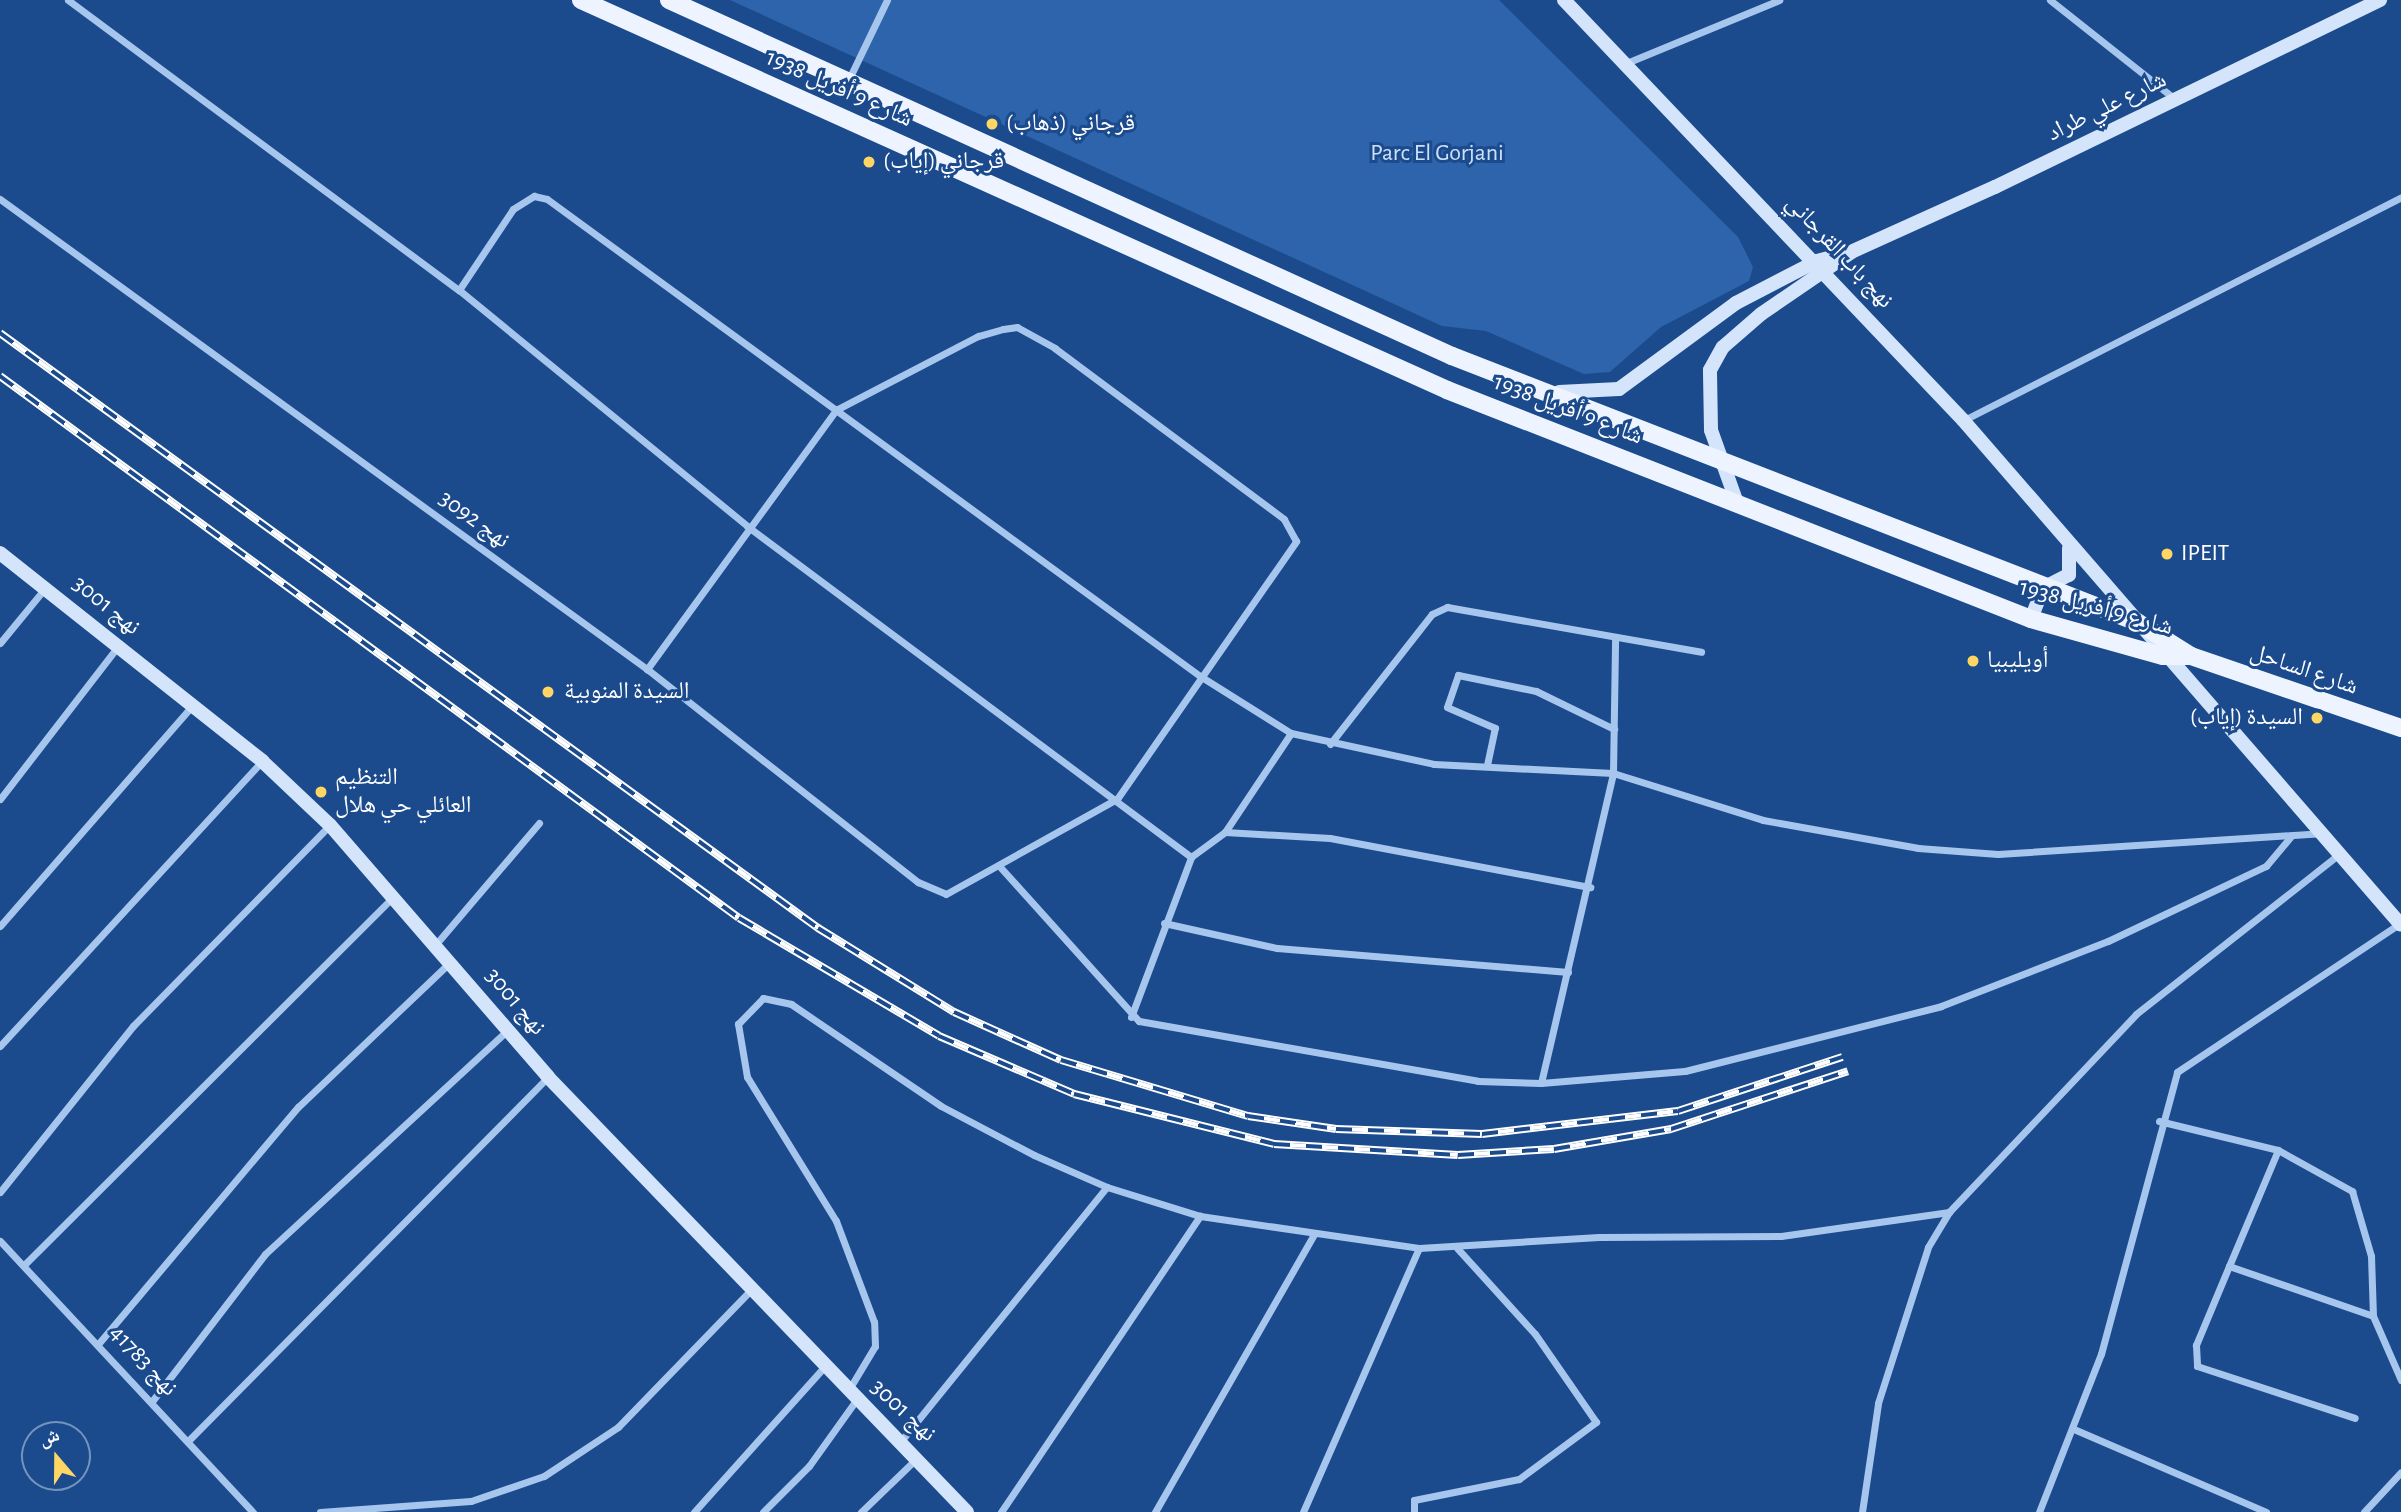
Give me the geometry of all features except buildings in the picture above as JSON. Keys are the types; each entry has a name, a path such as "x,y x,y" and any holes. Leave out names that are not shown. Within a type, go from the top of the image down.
{"main road":[{"name":"شارع 9 أفريل 1938","path":"580,0 1447,390 1736,499 2031,620 2163,656 2190,656"},
{"name":"شارع 9 أفريل 1938","path":"669,0 1452,356 1548,391 1721,466 2137,622 2190,656"},
{"name":"شارع الساحل","path":"2190,656 2401,728"}],"street":[{"path":"68,0 459,290 747,526 1117,799 1191,857"},
{"path":"848,81 887,0"},
{"name":"نهج باب القرجاني","path":"1564,0 1623,65 1817,261 1963,420 2137,622 2163,656 2400,924"},
{"path":"1623,65 1779,0"},
{"path":"2050,0 2175,99"},
{"name":"شارع علي طراد","path":"1548,391 1619,389 1736,303 1817,261 1852,252 2380,0"},
{"path":"459,290 513,209 534,196 547,199 1200,676 1291,733 1422,763 1613,773 1763,820 1918,848 1998,854 2321,833"},
{"path":"1963,420 2401,197"},
{"name":"نهج 3092","path":"0,199 647,669 918,882 946,894 1002,868"},
{"name":"شارع علي طراد","path":"1736,499 1721,466 1706,390 1716,358 1762,314 1828,274 1852,252"},
{"path":"647,669 747,526 836,410 978,336 1017,327 1055,348 1293,529 1291,553 1200,676 1117,799 1002,868 1131,1017 1478,1081 1541,1083 1685,1071 1941,1006 2108,942 2266,866 2292,835"},
{"path":"2031,620 2043,588 2069,575 2069,546"},
{"name":"نهج 3001","path":"0,553 193,704 262,761 330,825 396,895 548,1077 749,1292 823,1368 918,1456 967,1512"},
{"path":"0,643 46,587"},
{"path":"1330,744 1432,614 1447,607 1615,639 1701,652"},
{"path":"1541,1083 1590,887 1613,773 1615,639"},
{"path":"0,799 119,645"},
{"path":"1487,765 1495,728 1447,707 1458,675 1536,691 1614,729"},
{"path":"0,926 193,704"},
{"path":"1131,1017 1164,923 1191,857 1225,832 1291,733"},
{"path":"0,1046 262,761"},
{"path":"436,944 539,823"},
{"path":"0,1192 133,1026 330,825"},
{"path":"1225,832 1344,840 1590,887"},
{"path":"1862,1512 1878,1402 1928,1247 1949,1212 2136,1014 2338,855"},
{"path":"24,1265 396,895"},
{"path":"1164,923 1277,948 1568,972"},
{"path":"2039,1512 2076,1430 2168,1087 2193,1056 2400,924"},
{"path":"99,1343 298,1108 451,961"},
{"path":"762,1512 809,1466 852,1395 875,1346 874,1322 836,1221 747,1077 738,1024 754,1001 773,996 791,1004 941,1106 1107,1187 1200,1216 1419,1248 1457,1248 1599,1237 1781,1236 1949,1212"},
{"path":"153,1400 265,1254 509,1029"},
{"path":"190,1440 548,1077"},
{"path":"2159,1121 2278,1150 2357,1198 2371,1256 2373,1316 2401,1380"},
{"path":"2278,1150 2196,1345 2197,1366 2355,1419"},
{"path":"901,1441 1107,1187"},
{"path":"1001,1512 1200,1216"},
{"path":"1155,1512 1314,1234"},
{"name":"نهج 41783","path":"0,1241 153,1400 253,1512"},
{"path":"1303,1512 1419,1248"},
{"path":"1414,1512 1414,1500 1519,1479 1596,1422 1535,1334 1457,1248"},
{"path":"2229,1266 2373,1316"},
{"path":"320,1512 471,1501 544,1476 580,1457 658,1391 749,1292"},
{"path":"694,1512 823,1368"},
{"path":"2076,1430 2266,1512"},
{"path":"861,1512 918,1456"},
{"path":"2364,1512 2401,1472"}],"green space":[{"name":"Parc El Gorjani","path":"730,0 1499,0 1738,237 1753,267 1749,281 1661,327 1610,372 1584,374 1486,331 1442,326"}],"railway":[{"path":"0,333 818,928 954,1012 1061,1060 1248,1116 1336,1129 1482,1134 1678,1111 1842,1057"},
{"path":"0,376 739,918 939,1036 1074,1094 1274,1144 1458,1155 1554,1149 1671,1129 1848,1071"}],"place":[{"name":"قرجاني (ذهاب)","path":"992,124"},
{"name":"قرجاني (إياب)","path":"869,162"},
{"name":"IPEIT","path":"2167,554"},
{"name":"أويليبيا","path":"1973,661"},
{"name":"السيدة المنوبية","path":"548,692"},
{"name":"السيدة (إياب)","path":"2317,718"},
{"name":"التنظيم العائلي حي هلال","path":"321,792"}]}
